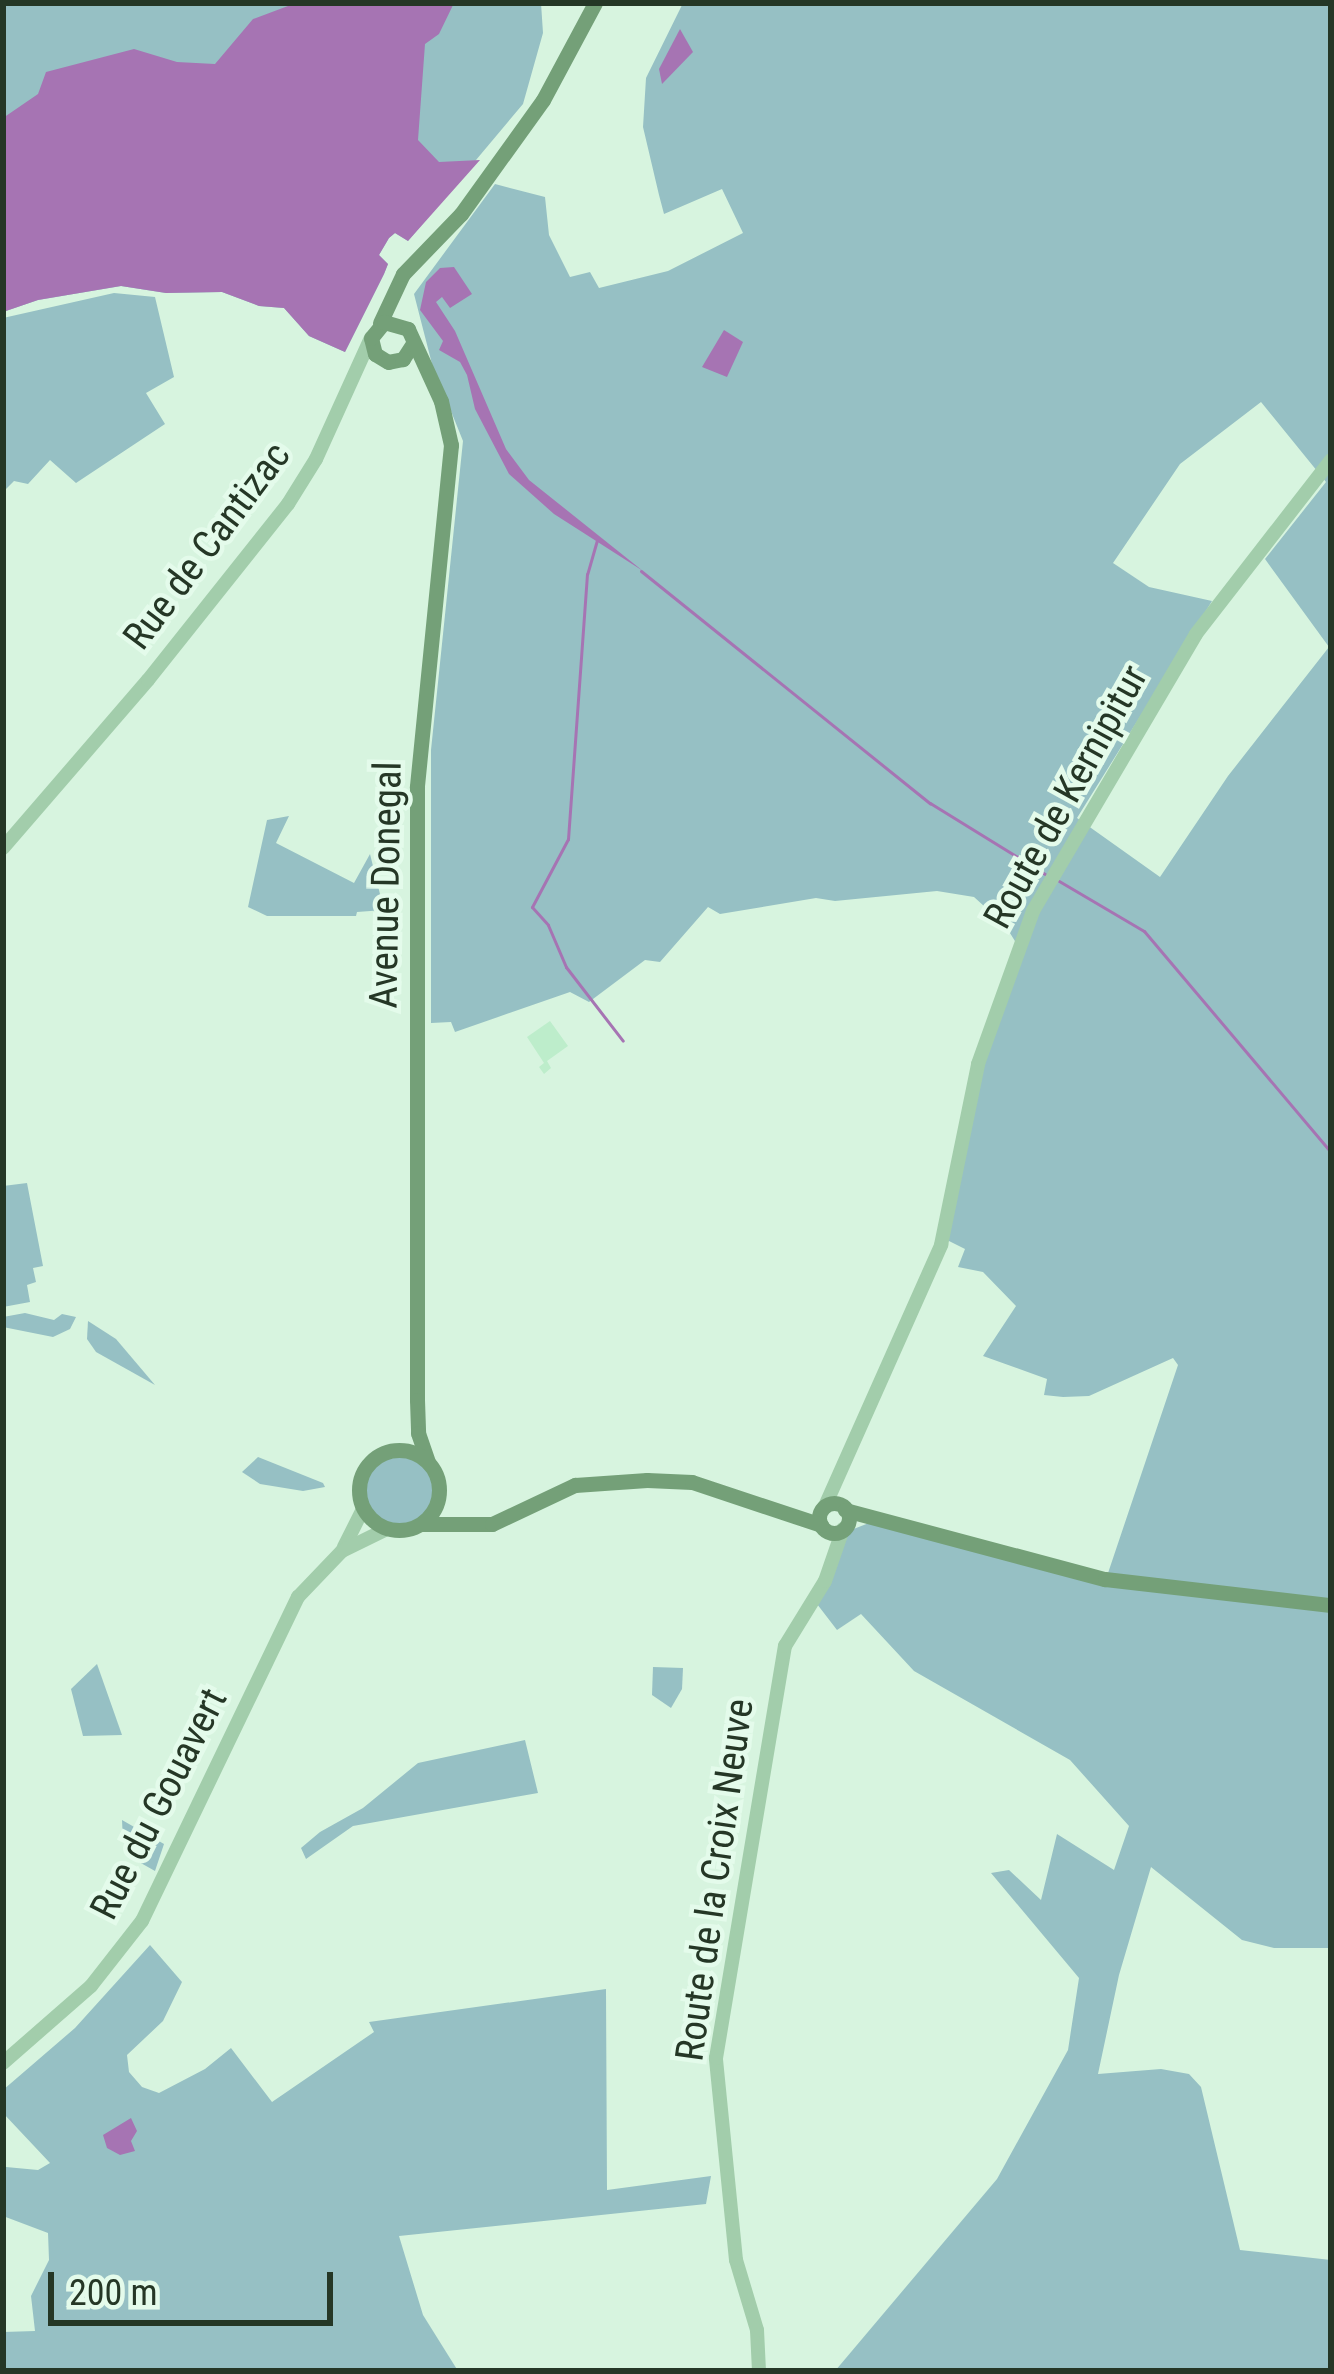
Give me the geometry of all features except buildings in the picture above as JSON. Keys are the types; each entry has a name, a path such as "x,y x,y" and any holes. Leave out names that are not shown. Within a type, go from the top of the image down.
{"main road":[{"path":"392,362 410,337 406,291 436,242 543,100 595,3"},
{"path":"426,378 374,354 375,332 403,274 436,242"},
{"path":"375,332 391,321 410,337"},
{"name":"Avenue Donegal","path":"410,337 441,401 451,445 417,787 417,1400 418,1433 428,1462"},
{"name":"Avenue Donegal","path":"391,1450 403,1438 417,1400"},
{"path":"471,1524 449,1511 439,1496 437,1476 428,1462 411,1451 391,1450 363,1472 359,1489 363,1509 387,1528 422,1524 471,1524 508,1520 575,1485 686,1480 798,1516 868,1518 1105,1579 1331,1605"},
{"path":"422,1524 439,1496"}],"street":[{"name":"Rue de Cantizac","path":"3,848 287,504 357,376 375,332"},
{"path":"357,376 392,362"},
{"name":"Route de Kernipitur","path":"834,1518 837,1474 941,1245 978,1064 1012,964 1053,878 1196,634 1331,460"},
{"name":"Rue du Gouavert","path":"3,2063 91,1986 142,1921 298,1597 341,1551 359,1526 363,1509"},
{"name":"Route de la Croix Neuve","path":"759,2371 757,2330 736,2260 716,2057 784,1646 825,1581 834,1518"},
{"name":"Rue du Gouavert","path":"341,1551 387,1528"}],"shaded area":[{"path":"3,3 374,3 3,189"},
{"path":"296,3 454,3 439,34 425,44 418,140 439,162 480,160 408,241 395,233 389,238 379,255 388,264 345,352 309,336 284,308 259,306 222,292 166,293 121,286 38,300 3,312 3,118 38,94 46,72 134,49 177,62 215,64 253,19"},
{"path":"380,3 541,3 543,33 523,104 408,241 395,233 389,238 379,255 388,264 345,352 309,336 284,308 259,306 222,292 166,293 121,286 38,300 3,312"},
{"path":"683,3 1331,3 1331,1948 1274,1948 1242,1940 1151,1867 1119,1975 1098,2074 1161,2069 1189,2074 1201,2087 1240,2250 1331,2260 1331,2371 835,2371 997,2179 1068,2050 1079,1978 991,1873 1009,1870 1041,1900 1057,1834 1114,1870 1129,1826 1070,1760 914,1671 861,1614 837,1630 817,1604 846,1532 874,1521 1105,1582 1178,1365 1173,1358 1089,1396 1063,1397 1044,1395 1047,1379 983,1356 1016,1306 983,1272 958,1267 965,1249 947,1240 981,1073 1023,954 1005,925 974,897 937,891 835,901 816,898 720,914 708,907 660,962 645,960 589,1002 570,992 455,1032 451,1022 431,1023 431,750 463,441 432,364 414,294 495,184 545,197 549,235 570,277 590,272 599,288 668,271 743,233 722,189 664,214 643,127 646,78","holes":["1261,402 1326,482 1265,559 1329,647 1228,776 1160,877 1077,818 1212,601 1149,587 1113,563 1180,464"]},
{"path":"680,29 693,52 662,84 659,69"},
{"path":"454,267 472,294 450,308 442,297 436,302 455,331 506,449 529,480 643,571 554,514 509,474 475,409 460,362 439,350 443,341 420,310 426,282 440,268"},
{"path":"114,293 155,297 174,377 146,393 165,424 76,483 50,460 28,484 14,481 3,492 3,318"},
{"path":"724,330 743,342 727,377 702,367"},
{"path":"289,816 276,843 354,883 370,854 384,910 357,912 356,916 267,916 248,907 267,820"},
{"path":"550,1021 568,1046 547,1061 551,1068 544,1074 539,1067 544,1063 527,1037"},
{"path":"27,1183 43,1266 33,1268 36,1282 27,1285 30,1302 3,1307 3,1186"},
{"path":"25,1313 54,1320 62,1314 76,1317 70,1329 53,1337 3,1327 3,1317"},
{"path":"88,1321 116,1339 155,1385 96,1352 87,1339"},
{"path":"399,1456 423,1466 433,1490 423,1514 399,1524 375,1514 365,1490 375,1466"},
{"path":"258,1457 325,1487 303,1491 260,1484 242,1472"},
{"path":"97,1664 122,1735 83,1736 71,1689"},
{"path":"653,1667 683,1668 682,1689 671,1708 652,1695"},
{"path":"525,1740 538,1793 353,1826 306,1859 301,1848 363,1808 418,1763"},
{"path":"122,1820 164,1844 155,1871 139,1862 138,1842 123,1842"},
{"path":"150,1945 182,1982 163,2021 127,2055 129,2072 142,2087 159,2093 205,2069 231,2048 272,2102 374,2032 369,2022 606,1989 607,2190 711,2176 706,2204 399,2236 423,2315 458,2371 3,2371 3,2332 35,2331 31,2296 49,2260 48,2233 3,2216 6,2167 38,2170 50,2163 3,2113 3,2090 75,2028"},
{"path":"131,2118 137,2131 131,2141 135,2151 120,2155 107,2148 103,2135"}],"waterway":[{"path":"597,540 587,574 568,839 532,907 548,925 566,967 623,1041"},
{"path":"641,571 930,803 1045,874"},
{"path":"1059,881 1144,931 1331,1152"}]}
